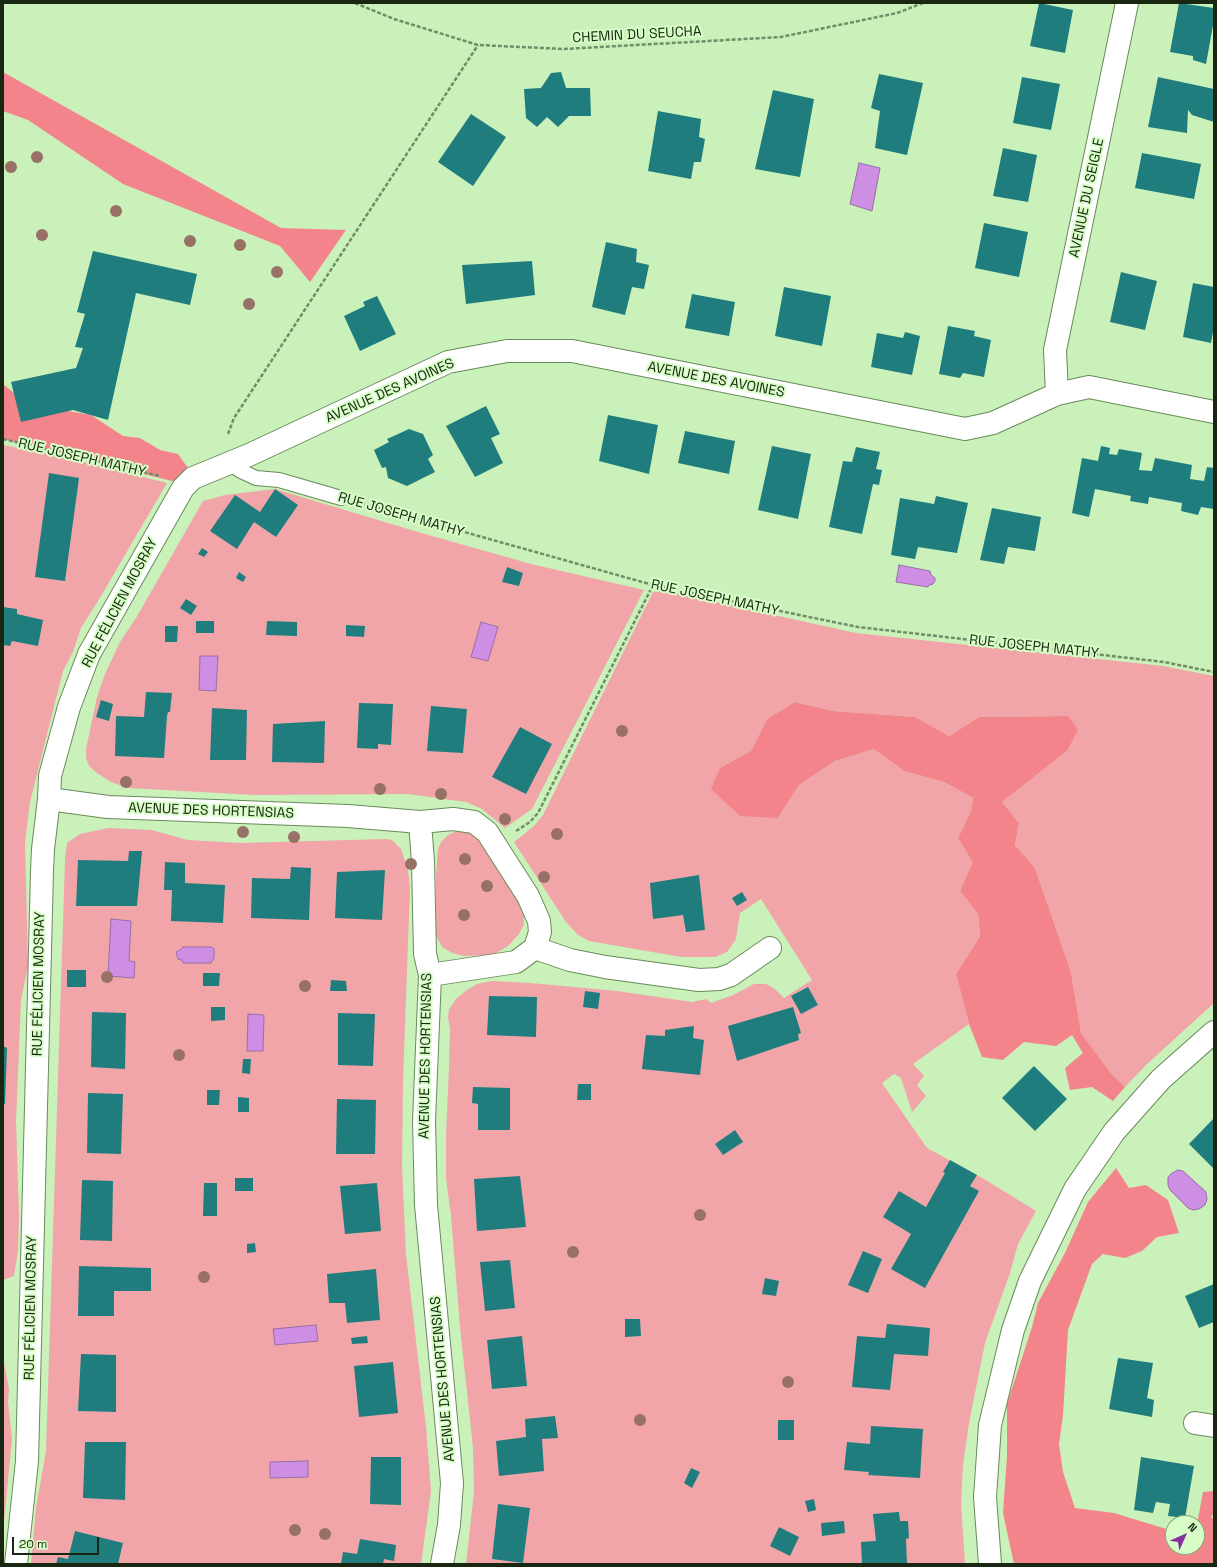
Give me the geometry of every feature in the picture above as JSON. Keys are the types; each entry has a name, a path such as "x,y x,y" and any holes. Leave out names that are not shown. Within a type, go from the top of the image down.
{"street":[{"name":"AVENUE DU SEIGLE","path":"1057,394 1055,350 1127,3"},
{"name":"AVENUE DES AVOINES","path":"229,463 448,362 507,351 572,352 965,429 994,423 1057,394 1089,387 1214,412"},
{"name":"RUE FÉLICIEN MOSRAY","path":"16,1564 26,1461 42,865 50,776 70,707 89,654 183,488 193,478 229,463"},
{"name":"AVENUE DES HORTENSIAS","path":"49,799 108,807 348,816 420,822 423,862 424,954 430,975 424,1121 426,1205 452,1483 449,1525 442,1564"},
{"path":"420,822 453,819 474,822 487,832 528,896 539,921 540,932 535,948 516,962 430,975"},
{"path":"535,948 570,960 699,980 718,979 731,975 770,948"},
{"path":"990,1564 985,1497 990,1425 1013,1330 1030,1281 1075,1189 1114,1132 1162,1079 1214,1032"}],"lane":[{"name":"RUE JOSEPH MATHY","path":"229,463 241,472 256,478 279,480 341,498"}],"path":[{"name":"CHEMIN DU SEUCHA","path":"355,3 394,18 478,45 564,49 781,37 897,13 924,3"},
{"path":"229,463 225,443 234,418 478,45"},
{"name":"RUE JOSEPH MATHY","path":"3,439 161,476 183,488"},
{"name":"RUE JOSEPH MATHY","path":"341,498 653,585 858,628 1164,662 1214,672"},
{"path":"495,844 530,822 538,813 653,585"}],"shaded area":[{"path":"3,72 281,228 346,230 310,282 280,246 123,184 28,120 3,111"},
{"path":"859,163 880,168 872,211 850,204"},
{"path":"3,384 28,404 91,415 123,436 140,438 160,450 178,454 188,468 180,483 3,439"},
{"path":"3,445 56,455 167,483 81,628 73,652 63,671 30,802 25,842 28,967 21,999 16,1121 19,1217 18,1251 14,1276 3,1280"},
{"path":"275,489 531,564 644,590 532,809 505,828 482,809 466,802 408,794 255,795 128,788 111,782 89,766 86,758 86,749 97,697 105,674 120,642 136,618 203,501 225,495"},
{"path":"899,565 930,571 931,575 935,578 935,581 928,587 896,582"},
{"path":"661,590 856,633 1163,666 1214,676 1214,1003 1147,1064 1125,1087 1110,1072 1081,1033 1071,972 1035,868 1015,845 1019,823 1002,802 1067,751 1068,716 979,717 949,736 915,717 833,711 795,702 767,719 751,751 720,768 778,818 799,785 835,761 874,749 904,771 944,782 973,798 971,811 958,838 974,861 960,891 978,914 980,936 956,974 969,1024 913,1064 924,1076 917,1085 926,1096 912,1112 901,1078 894,1074 882,1083 927,1148 984,1179 1036,1211 1018,1244 1010,1273 985,1343 969,1423 963,1465 961,1504 965,1564 466,1564 474,1492 473,1448 446,1178 450,1028 448,1018 449,1009 457,998 467,990 477,984 491,981 617,991 692,1002 706,999 711,1003 733,995 754,984 766,984 774,988 784,998 812,980 761,899 740,913 736,939 727,952 715,957 681,957 589,941 578,935 566,922 514,842 534,826 543,815 653,592"},
{"path":"481,622 498,627 488,661 471,657"},
{"path":"200,656 218,656 216,691 199,690"},
{"path":"795,702 833,711 915,717 949,736 979,717 1068,716 1078,730 1067,751 1002,802 1019,823 1015,845 1035,868 1071,972 1081,1033 1110,1072 1125,1087 1113,1101 1092,1087 1070,1090 1065,1068 1083,1053 1072,1035 1056,1046 1024,1042 1003,1060 982,1057 969,1024 956,974 980,936 978,914 960,891 973,862 958,838 971,811 973,798 944,782 904,771 874,749 835,761 799,785 778,818 740,816 711,789 720,768 751,751 767,719"},
{"path":"108,828 152,830 188,840 240,843 386,839 392,840 401,849 408,870 410,888 403,1081 402,1167 406,1254 426,1427 431,1491 421,1564 31,1564 36,1508 46,1451 65,859 67,843 80,834"},
{"path":"459,830 470,831 478,836 524,911 524,924 519,934 508,946 493,955 464,956 452,953 442,947 436,936 436,875 438,849 441,842 448,835"},
{"path":"111,919 131,921 129,961 135,962 134,978 108,976"},
{"path":"183,947 211,947 214,949 214,958 211,963 183,963 182,960 178,959 176,952"},
{"path":"248,1014 264,1015 263,1051 247,1051"},
{"path":"1116,1168 1129,1188 1146,1185 1168,1200 1179,1233 1157,1237 1142,1251 1125,1258 1103,1254 1092,1264 1068,1330 1063,1415 1059,1444 1063,1472 1075,1508 1114,1513 1165,1529 1165,1555 1205,1555 1205,1515 1199,1515 1203,1492 1214,1491 1214,1513 1211,1517 1214,1519 1214,1564 1014,1564 1003,1513 1007,1456 1007,1404 1032,1327 1038,1303 1065,1253 1088,1202"},
{"path":"1178,1170 1183,1171 1206,1192 1207,1199 1205,1205 1199,1209 1193,1210 1188,1208 1170,1190 1168,1185 1168,1177"},
{"path":"316,1325 318,1341 275,1345 273,1329"},
{"path":"3,1358 9,1389 8,1402 12,1439 3,1532"},
{"path":"308,1461 308,1477 270,1478 270,1462"}],"building":[{"path":"1039,3 1073,10 1065,53 1030,46"},
{"path":"1179,3 1214,8 1214,20 1206,64 1193,60 1193,56 1170,52"},
{"path":"561,72 566,88 590,88 591,116 569,116 558,127 547,117 537,127 526,118 524,89 541,88 551,73"},
{"path":"879,74 923,83 907,155 875,148 880,111 871,108"},
{"path":"1022,77 1060,84 1051,130 1013,123"},
{"path":"1158,77 1214,89 1214,122 1192,115 1188,110 1187,133 1148,127"},
{"path":"773,90 814,99 800,177 755,169"},
{"path":"658,111 701,119 699,137 705,139 701,162 694,162 691,179 648,171"},
{"path":"471,114 506,137 473,186 438,162"},
{"path":"1003,148 1037,155 1028,202 993,196"},
{"path":"1142,153 1201,164 1194,199 1135,188"},
{"path":"984,223 1028,232 1019,277 975,268"},
{"path":"606,242 637,249 636,262 649,265 644,289 632,287 625,315 592,307"},
{"path":"93,251 197,274 190,305 136,293 108,420 73,410 21,422 11,382 76,368 83,348 75,347 85,314 77,312"},
{"path":"532,261 535,295 466,304 462,265"},
{"path":"1121,272 1157,281 1145,330 1110,322"},
{"path":"1193,283 1214,287 1214,327 1211,343 1183,337"},
{"path":"784,287 831,296 822,346 775,336"},
{"path":"692,294 735,302 729,336 685,328"},
{"path":"377,296 396,334 360,351 344,316 365,306 363,302"},
{"path":"948,326 975,331 974,336 991,340 984,377 963,373 960,378 939,374"},
{"path":"905,332 920,336 912,375 871,367 877,333 903,338"},
{"path":"486,406 500,434 491,438 503,463 475,477 446,426"},
{"path":"608,415 658,425 649,474 599,461"},
{"path":"409,429 423,434 433,455 428,459 435,472 407,486 388,478 386,467 382,468 374,450 389,442 387,439"},
{"path":"685,431 735,441 729,474 678,463"},
{"path":"772,446 811,454 798,519 758,510"},
{"path":"1101,446 1110,448 1109,454 1117,455 1119,449 1142,453 1139,470 1152,471 1155,458 1192,465 1190,479 1204,481 1207,467 1214,468 1214,509 1201,507 1198,515 1181,511 1182,503 1149,497 1148,504 1130,501 1131,496 1095,489 1089,517 1072,513 1082,458 1098,461"},
{"path":"856,447 880,452 876,469 882,470 879,485 873,484 862,534 829,527 843,461 852,462"},
{"path":"49,473 79,478 65,581 35,577"},
{"path":"275,489 298,505 276,537 254,522 237,549 210,531 235,495 260,512"},
{"path":"936,496 968,503 957,553 918,547 915,559 891,555 900,498 934,504"},
{"path":"992,508 1041,517 1035,551 1008,547 1004,564 980,560"},
{"path":"202,548 208,552 204,557 198,554"},
{"path":"507,567 523,573 519,586 502,582"},
{"path":"239,572 246,577 243,582 236,578"},
{"path":"186,599 197,606 191,615 180,608"},
{"path":"3,607 17,609 17,614 43,620 38,646 12,641 10,646 3,645"},
{"path":"196,621 214,621 214,633 196,633"},
{"path":"267,621 297,622 297,636 266,635"},
{"path":"346,625 365,626 364,637 346,636"},
{"path":"165,626 178,626 177,642 165,642"},
{"path":"146,692 172,693 170,712 168,712 167,716 164,758 115,756 116,716 144,717"},
{"path":"101,700 113,704 109,721 96,717"},
{"path":"359,703 393,704 391,745 378,744 378,749 357,748"},
{"path":"431,706 467,709 463,753 427,751"},
{"path":"212,708 247,710 246,760 210,760"},
{"path":"325,721 324,763 272,762 273,724"},
{"path":"520,727 552,744 526,794 492,777"},
{"path":"129,851 142,851 137,906 76,906 78,860 128,861"},
{"path":"165,862 185,863 185,883 225,885 223,923 171,921 172,890 164,890"},
{"path":"291,867 311,868 309,920 251,918 252,878 290,879"},
{"path":"385,870 382,920 335,918 337,872"},
{"path":"699,875 705,930 686,932 683,915 653,919 650,883"},
{"path":"742,892 747,900 737,906 732,898"},
{"path":"67,970 86,970 86,987 67,987"},
{"path":"203,973 220,973 219,986 203,986"},
{"path":"331,980 346,981 347,991 330,991"},
{"path":"808,987 818,1005 801,1014 791,996"},
{"path":"585,991 600,993 598,1009 583,1007"},
{"path":"489,996 537,997 536,1037 487,1035"},
{"path":"211,1007 225,1007 225,1020 211,1021"},
{"path":"793,1007 801,1033 798,1034 799,1040 737,1061 728,1026"},
{"path":"92,1012 126,1013 125,1069 91,1067"},
{"path":"338,1013 375,1014 373,1066 338,1065"},
{"path":"694,1026 693,1038 704,1040 700,1075 642,1069 646,1035 665,1036 665,1030"},
{"path":"3,1046 7,1048 5,1104 3,1104"},
{"path":"243,1059 251,1059 250,1074 242,1073"},
{"path":"1034,1066 1067,1099 1035,1131 1002,1098"},
{"path":"578,1084 591,1084 591,1100 577,1100"},
{"path":"473,1087 510,1088 510,1130 478,1130 478,1104 472,1103"},
{"path":"207,1090 220,1090 219,1105 207,1105"},
{"path":"88,1093 123,1094 121,1154 87,1153"},
{"path":"238,1097 249,1098 249,1112 238,1112"},
{"path":"337,1099 376,1100 375,1154 336,1154"},
{"path":"1214,1118 1214,1169 1189,1144"},
{"path":"735,1130 743,1142 723,1155 715,1144"},
{"path":"950,1160 977,1175 970,1186 979,1191 925,1288 891,1269 911,1234 883,1217 899,1191 926,1207 945,1173 943,1172"},
{"path":"520,1176 526,1227 477,1231 474,1179"},
{"path":"235,1178 253,1178 253,1191 235,1191"},
{"path":"82,1180 113,1181 112,1241 80,1240"},
{"path":"204,1183 217,1183 217,1216 203,1216"},
{"path":"377,1183 381,1231 345,1234 340,1186"},
{"path":"255,1243 256,1252 247,1253 247,1244"},
{"path":"863,1251 882,1259 868,1293 848,1285"},
{"path":"510,1260 515,1308 485,1311 480,1262"},
{"path":"79,1266 151,1268 151,1291 114,1291 114,1316 78,1316"},
{"path":"376,1269 380,1320 347,1323 345,1303 329,1303 327,1274"},
{"path":"765,1278 779,1281 776,1296 762,1294"},
{"path":"1214,1284 1214,1322 1199,1328 1185,1296"},
{"path":"625,1319 640,1319 641,1336 625,1337"},
{"path":"887,1324 930,1328 928,1356 894,1354 890,1390 852,1387 857,1336 885,1338"},
{"path":"367,1336 368,1343 352,1344 351,1338"},
{"path":"522,1336 527,1386 492,1389 487,1340"},
{"path":"81,1354 116,1355 116,1412 78,1411"},
{"path":"1118,1358 1153,1363 1147,1398 1154,1400 1152,1417 1109,1409"},
{"path":"393,1362 398,1413 359,1417 354,1366"},
{"path":"555,1416 558,1438 542,1439 544,1471 499,1476 496,1441 526,1437 525,1419"},
{"path":"778,1420 794,1420 794,1440 778,1440"},
{"path":"871,1426 923,1429 920,1478 868,1475 869,1472 844,1470 847,1442 870,1444"},
{"path":"85,1442 126,1442 125,1500 83,1498"},
{"path":"371,1457 401,1457 401,1505 370,1504"},
{"path":"1141,1457 1194,1466 1186,1515 1168,1515 1170,1504 1156,1502 1153,1513 1134,1510"},
{"path":"691,1468 700,1472 692,1488 684,1483"},
{"path":"814,1499 816,1510 808,1512 805,1501"},
{"path":"498,1504 530,1508 523,1563 492,1559"},
{"path":"899,1512 900,1521 908,1521 909,1538 906,1539 907,1564 862,1564 861,1542 876,1541 873,1514"},
{"path":"844,1521 845,1533 822,1536 821,1523"},
{"path":"779,1527 799,1537 790,1556 770,1546"},
{"path":"75,1531 123,1543 118,1564 56,1564 58,1557 68,1559"},
{"path":"360,1539 396,1545 394,1561 384,1559 383,1564 341,1564 343,1552 357,1554"}]}
